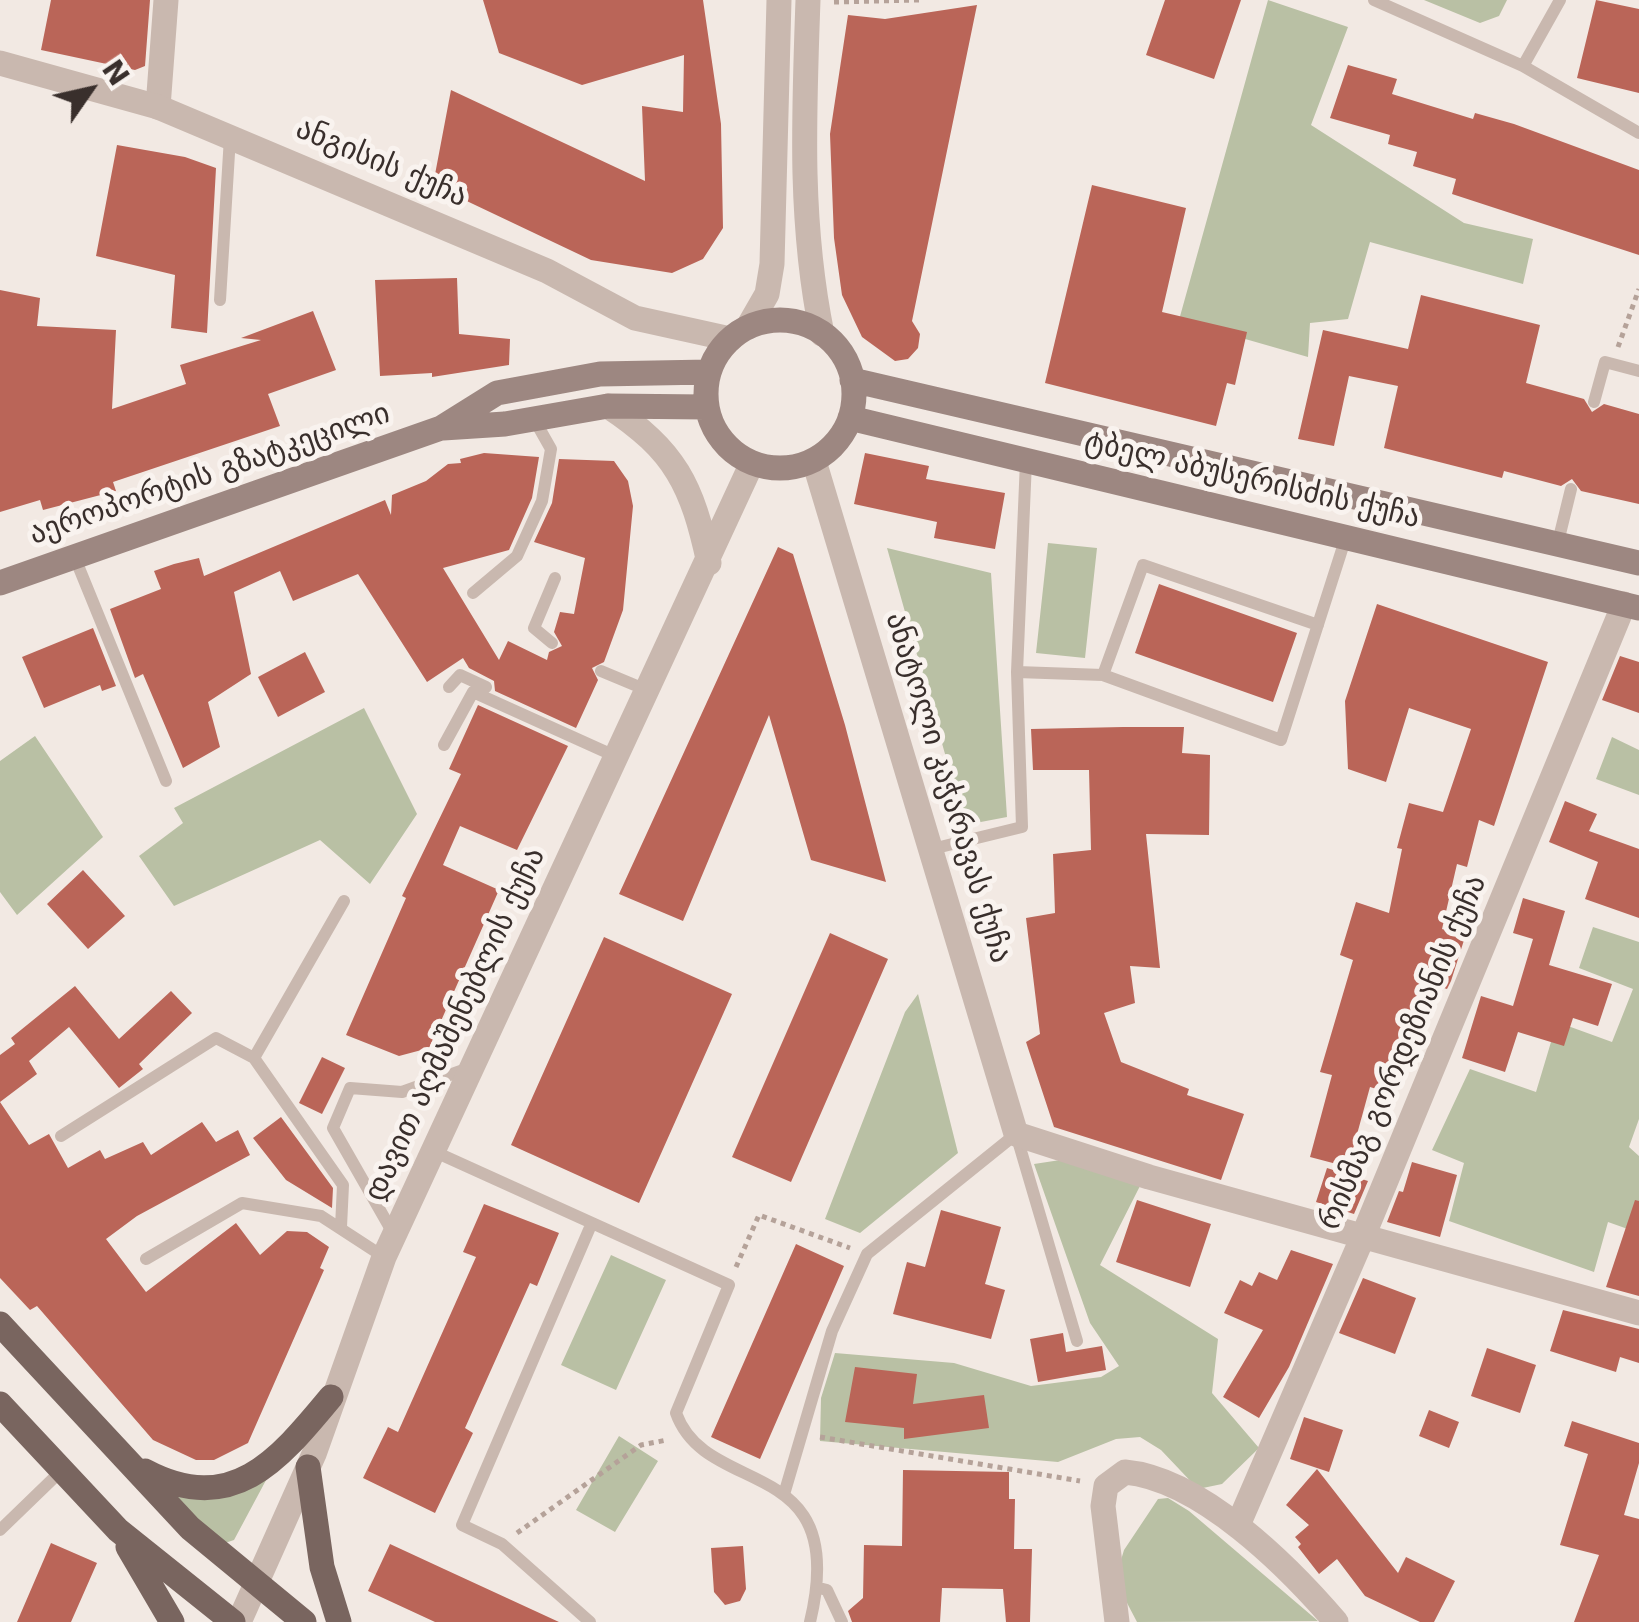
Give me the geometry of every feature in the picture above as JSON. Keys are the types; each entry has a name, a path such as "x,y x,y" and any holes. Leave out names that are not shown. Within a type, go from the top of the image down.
{"main road":[{"path":"766,322 798,322 822,334 846,362 852,380 850,418 836,443 814,461 778,469 752,463 731,450 715,430 706,407 709,372 739,333 766,322"},
{"name":"აეროპორტის გზატკეცილი","path":"0,583 442,428 497,393 600,374 709,372"},
{"name":"ტბელ აბუსერისძის ქუჩა","path":"852,380 1639,563"},
{"name":"აეროპორტის გზატკეცილი","path":"442,428 505,424 608,406 706,407"},
{"name":"ტბელ აბუსერისძის ქუჩა","path":"850,418 1632,606"},
{"path":"0,1324 190,1528 304,1622"},
{"path":"123,1459 170,1484 195,1490 230,1484 255,1472 293,1442 331,1397"},
{"path":"0,1404 118,1530 236,1622"},
{"path":"308,1468 322,1567 339,1622"},
{"path":"118,1530 172,1622"}],"street":[{"path":"158,106 166,0"},
{"path":"739,333 767,294 772,264 779,0"},
{"path":"808,0 802,179 808,266 822,334"},
{"name":"ანგისის ქუჩა","path":"0,63 158,106 547,272 635,318 739,333"},
{"path":"608,406 649,433 675,462 696,504 709,564"},
{"name":"ანატოლი კაჭარავას ქუჩა","path":"814,461 1016,1134"},
{"name":"დავით აღმაშენებლის ქუჩა","path":"236,1622 308,1468 389,1246 469,1068 709,564 752,463"},
{"name":"რისმაგ გორდეზიანის ქუჩა","path":"1238,1525 1632,606"},
{"path":"1016,1134 1149,1177 1639,1313"},
{"path":"1117,1622 1102,1506 1106,1486 1125,1472 1152,1474 1238,1525 1336,1622"}],"lane":[{"path":"1374,0 1523,66 1639,133"},
{"path":"1523,66 1560,0"},
{"path":"220,300 230,135"},
{"path":"1594,402 1605,362 1639,371"},
{"path":"473,593 517,556 542,501 551,449 533,417"},
{"path":"932,849 1022,827 1017,672 1026,461"},
{"path":"1558,542 1571,489"},
{"path":"1017,672 1103,675 1281,740 1346,537"},
{"path":"75,558 166,781"},
{"path":"1103,675 1143,565 1318,625"},
{"path":"552,643 534,628 554,578"},
{"path":"601,671 649,691"},
{"path":"449,687 460,674 486,687"},
{"path":"444,745 473,692 620,753"},
{"path":"574,733 620,753"},
{"path":"254,1058 344,901"},
{"path":"61,1136 216,1038 254,1058 344,1184 340,1227"},
{"path":"389,1246 333,1128 350,1088 402,1092 469,1068"},
{"path":"785,1492 832,1331 867,1254 1016,1134 1076,1341"},
{"path":"433,1151 729,1285 676,1413 684,1436 702,1451 785,1492 810,1526 818,1588 810,1622"},
{"path":"146,1260 242,1203 321,1216 389,1246"},
{"path":"590,1622 502,1544 462,1526 591,1225"},
{"path":"0,1530 61,1471"},
{"path":"818,1588 827,1590 842,1622"}],"path":[{"path":"834,2 918,0"},
{"path":"1612,364 1639,289"},
{"path":"729,1285 759,1215 867,1254"},
{"path":"802,1434 1106,1486"},
{"path":"502,1544 641,1445 684,1436"}],"green space":[{"path":"1268,0 1348,27 1311,125 1464,223 1533,239 1523,284 1370,242 1348,319 1310,323 1308,357 1179,320"},
{"path":"1424,0 1507,0 1499,16 1480,23"},
{"path":"1048,543 1097,548 1085,658 1036,653"},
{"path":"887,548 991,573 1007,817 965,825"},
{"path":"364,708 417,814 370,884 320,840 174,906 139,856 183,823 174,808"},
{"path":"35,736 103,837 17,915 0,892 0,761"},
{"path":"1612,737 1639,750 1639,795 1596,779"},
{"path":"1593,927 1639,942 1639,1119 1629,1147 1639,1156 1639,1233 1608,1222 1594,1272 1449,1221 1464,1163 1432,1150 1470,1069 1536,1092 1557,1022 1612,1042 1633,989 1579,968"},
{"path":"918,994 958,1153 860,1233 825,1219 905,1012"},
{"path":"1067,1159 1141,1184 1100,1265 1218,1339 1212,1393 1259,1448 1222,1484 1198,1489 1161,1450 1140,1437 1116,1439 1058,1462 820,1441 821,1398 835,1353 954,1363 1031,1386 1101,1377 1119,1366 1090,1323 1034,1164"},
{"path":"611,1255 666,1280 616,1390 561,1365"},
{"path":"619,1436 658,1461 615,1532 576,1510"},
{"path":"272,1469 234,1540 222,1544 165,1492"},
{"path":"1168,1498 1189,1511 1318,1621 1137,1622 1115,1580 1124,1550 1158,1499"}],"building":[{"path":"51,0 150,0 145,66 135,70 41,50"},
{"path":"483,0 703,0 721,124 723,228 703,259 672,273 591,260 433,185 451,90 645,181 642,106 683,112 684,55 582,85 499,53"},
{"path":"1165,0 1241,0 1214,79 1146,55"},
{"path":"1596,0 1639,9 1639,93 1577,78"},
{"path":"977,5 912,321 920,334 918,348 908,359 895,361 862,337 842,295 834,238 830,134 848,15 885,19"},
{"path":"1348,65 1397,79 1392,94 1473,119 1475,113 1514,124 1639,170 1639,255 1452,194 1456,179 1413,166 1417,152 1388,144 1390,135 1330,118"},
{"path":"117,145 185,157 216,168 207,333 171,328 175,275 96,256"},
{"path":"1092,185 1186,208 1162,312 1247,332 1235,385 1227,383 1216,426 1045,383"},
{"path":"457,278 459,334 510,339 509,365 432,377 432,373 380,376 375,280"},
{"path":"0,290 40,298 37,326 116,330 112,409 186,384 180,365 261,340 241,338 313,311 336,370 268,394 280,426 113,482 116,491 43,510 40,500 0,512"},
{"path":"1421,295 1540,325 1526,383 1584,399 1592,412 1604,404 1639,414 1639,504 1581,491 1572,479 1561,486 1504,471 1502,478 1384,448 1398,386 1349,376 1334,446 1298,439 1323,330 1408,349"},
{"path":"484,453 539,457 532,498 509,550 443,568 499,660 508,641 547,660 549,652 562,646 554,632 560,612 574,614 585,558 534,542 552,503 559,459 614,461 628,481 633,506 623,610 604,662 592,668 598,680 576,728 495,691 494,681 469,668 463,658 427,682 358,574 293,601 280,571 234,592 251,674 208,702 220,747 183,768 143,674 135,678 110,609 161,589 154,571 174,564 199,558 204,576 385,500 391,515 392,495 426,481 448,464"},
{"path":"865,453 929,466 926,479 1005,493 995,549 934,538 937,522 854,504"},
{"path":"778,547 793,554 845,725 886,882 811,860 769,715 683,921 619,894"},
{"path":"1159,584 1297,633 1273,702 1135,653"},
{"path":"1377,604 1548,662 1494,826 1479,820 1467,867 1457,864 1442,929 1465,937 1451,981 1447,989 1425,982 1396,1095 1370,1087 1348,1167 1310,1157 1332,1075 1320,1072 1353,960 1340,955 1356,902 1389,913 1402,849 1397,848 1409,803 1443,812 1471,729 1409,708 1386,782 1348,769 1345,701"},
{"path":"93,628 116,686 102,691 100,685 44,708 22,657"},
{"path":"305,652 325,692 278,717 258,677"},
{"path":"1620,656 1639,662 1639,713 1602,700"},
{"path":"478,705 568,746 517,850 460,826 443,865 499,890 429,1048 399,1056 346,1035 406,898 402,896 461,774 449,769"},
{"path":"1184,727 1182,753 1210,755 1209,835 1146,834 1160,968 1130,966 1135,1003 1104,1013 1121,1062 1189,1089 1187,1095 1244,1114 1221,1180 1054,1127 1026,1042 1040,1034 1026,918 1055,913 1053,854 1091,850 1089,770 1033,770 1031,729"},
{"path":"1565,801 1597,814 1589,831 1639,849 1639,918 1585,899 1598,862 1549,842"},
{"path":"83,870 125,916 88,949 47,904"},
{"path":"1523,898 1565,911 1549,965 1612,984 1598,1026 1573,1018 1564,1046 1518,1032 1505,1072 1462,1058 1481,996 1513,1006 1533,939 1513,933"},
{"path":"830,933 888,959 791,1182 732,1157"},
{"path":"604,937 732,994 639,1203 511,1145"},
{"path":"75,986 119,1039 171,991 192,1013 139,1064 143,1069 119,1088 69,1027 29,1061 37,1074 0,1102 0,1055 15,1044 11,1038"},
{"path":"322,1057 345,1068 322,1114 299,1103"},
{"path":"0,1102 29,1145 49,1134 68,1168 100,1150 105,1159 143,1142 151,1155 202,1122 216,1142 238,1130 250,1155 137,1216 106,1239 146,1292 236,1223 260,1255 287,1231 307,1232 329,1247 320,1268 324,1270 248,1443 214,1460 196,1460 153,1440 37,1306 30,1310 0,1278"},
{"path":"281,1117 333,1188 332,1208 286,1180 253,1138"},
{"path":"1412,1162 1457,1175 1440,1237 1387,1222 1399,1191 1403,1192"},
{"path":"1327,1168 1368,1181 1354,1214 1316,1202"},
{"path":"1137,1200 1211,1224 1190,1287 1116,1262"},
{"path":"1635,1200 1639,1201 1639,1296 1606,1287"},
{"path":"484,1204 559,1233 537,1286 530,1283 465,1428 473,1433 435,1513 363,1478 388,1427 398,1432 476,1257 463,1252"},
{"path":"941,1210 1001,1227 985,1284 1005,1290 991,1339 893,1314 907,1262 925,1267"},
{"path":"796,1244 844,1266 760,1459 711,1437"},
{"path":"1291,1250 1333,1264 1289,1367 1259,1418 1223,1397 1263,1330 1224,1313 1240,1280 1252,1286 1259,1272 1277,1280"},
{"path":"1363,1278 1416,1298 1395,1354 1339,1333"},
{"path":"1563,1310 1639,1329 1639,1363 1620,1357 1616,1372 1550,1351"},
{"path":"1063,1333 1066,1352 1102,1346 1106,1370 1038,1382 1030,1339"},
{"path":"1487,1348 1536,1365 1520,1413 1471,1396"},
{"path":"855,1367 917,1374 913,1404 984,1395 989,1428 904,1439 904,1428 845,1422"},
{"path":"1429,1410 1459,1422 1449,1448 1419,1436"},
{"path":"1304,1417 1343,1430 1329,1472 1290,1459"},
{"path":"1572,1421 1639,1443 1639,1463 1624,1515 1639,1519 1639,1622 1574,1622 1599,1555 1560,1545 1588,1454 1564,1446"},
{"path":"1317,1469 1398,1573 1406,1557 1455,1581 1434,1622 1420,1622 1365,1596 1337,1559 1319,1574 1298,1547 1301,1544 1295,1537 1309,1525 1286,1505"},
{"path":"903,1470 1009,1472 1009,1499 1015,1499 1014,1549 1032,1549 1030,1622 1006,1622 1003,1589 942,1588 940,1622 852,1622 848,1611 863,1598 864,1545 902,1546"},
{"path":"51,1543 97,1563 71,1622 17,1622"},
{"path":"390,1544 559,1622 435,1622 368,1591"},
{"path":"743,1546 746,1589 740,1601 725,1605 714,1592 711,1548"}]}
